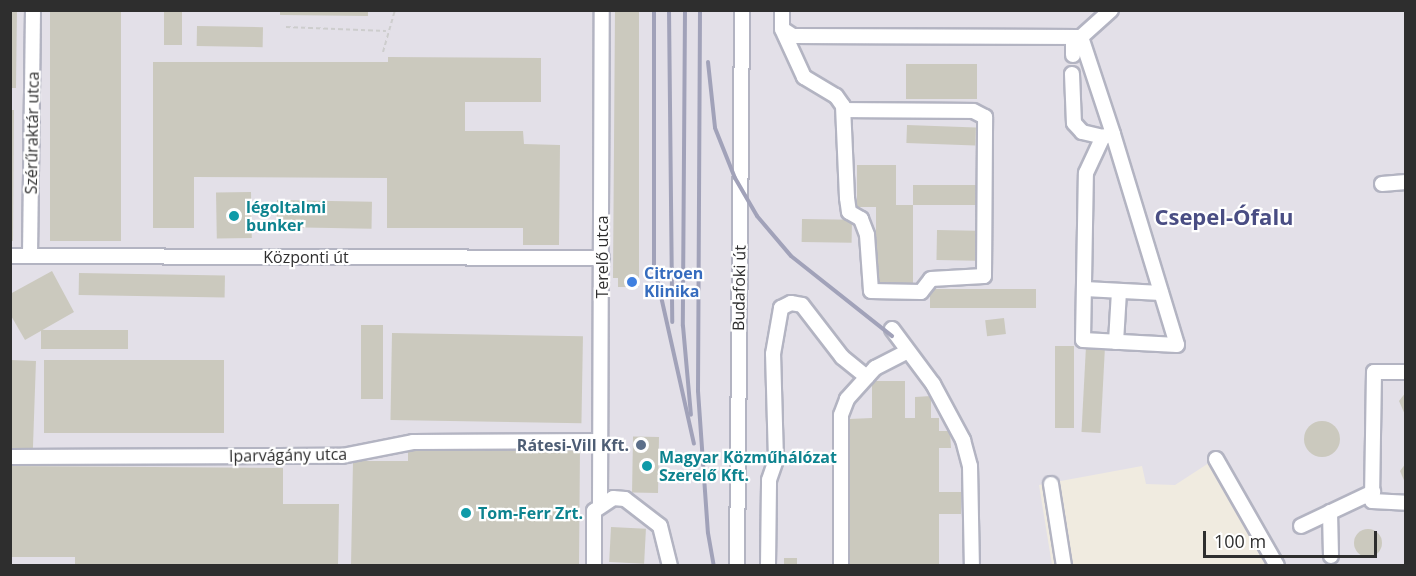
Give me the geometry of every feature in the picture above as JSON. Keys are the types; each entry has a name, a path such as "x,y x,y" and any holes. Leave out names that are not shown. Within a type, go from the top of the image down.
{"street":[{"name":"Szérűraktár utca","path":"30,256 33,10"},
{"name":"Terelő utca","path":"594,566 594,511 600,503 601,441 602,10"},
{"name":"Budafoki út","path":"737,566 742,10"},
{"path":"782,10 782,29 804,77 836,96 844,110 849,212 861,219 867,235 871,291 921,292 931,279 984,276 986,117 974,111 844,110"},
{"path":"782,29 793,36 1077,37 1112,10"},
{"path":"1073,55 1077,37"},
{"path":"1077,37 1177,345 1083,340 1086,173 1108,135"},
{"path":"1072,74 1074,123 1082,132 1108,135"},
{"path":"1382,184 1406,182"},
{"name":"Központi út","path":"10,256 602,258"},
{"path":"1085,289 1161,293"},
{"path":"1116,342 1119,291"},
{"path":"768,566 769,480 776,460 773,354 781,308 791,303 802,305 842,357 867,377"},
{"path":"892,329 902,338 906,352 933,384 963,440 970,466 972,566"},
{"path":"841,566 841,415 847,399 867,377 888,359 906,352"},
{"path":"1406,372 1374,372 1372,492 1372,501 1406,503"},
{"name":"Iparvágány utca","path":"10,457 342,456 413,442 601,441"},
{"path":"1216,459 1277,566"},
{"path":"1051,484 1064,566"},
{"path":"1301,526 1372,492"},
{"path":"600,503 625,499 649,514 660,526 670,566"},
{"path":"1330,512 1331,556"}],"path":[{"path":"383,52 386,30 395,10"},
{"path":"286,27 386,30"}],"shaded area":[{"path":"10,11 1405,11 1405,565 1277,565 1215,459 1175,485 1146,484 1142,466 1039,485 1052,565 11,565"}],"building":[{"path":"10,10 17,10 16,88 10,88"},
{"path":"50,10 121,10 121,241 50,241"},
{"path":"164,10 182,10 182,45 164,45"},
{"path":"280,10 368,10 368,16 280,15"},
{"path":"615,10 639,10 639,287 618,287 618,278 613,278"},
{"path":"197,26 263,27 263,47 197,46"},
{"path":"388,57 541,58 541,102 465,102 465,131 523,131 524,144 560,145 559,245 523,245 523,228 387,228 387,178 194,177 194,228 153,228 153,62 388,62"},
{"path":"906,64 977,64 977,99 906,99"},
{"path":"10,110 14,110 13,241 10,241"},
{"path":"907,125 976,127 975,145 906,143"},
{"path":"857,165 896,165 896,205 913,205 913,285 876,284 876,207 857,207"},
{"path":"913,185 976,185 976,205 913,205"},
{"name":"légoltalmi bunker","path":"251,192 252,238 217,239 216,193"},
{"path":"277,200 372,202 372,229 277,227"},
{"path":"802,219 852,220 852,243 802,242"},
{"path":"937,230 976,231 975,261 936,260"},
{"path":"52,271 74,312 25,340 10,314 10,294"},
{"path":"79,273 225,276 225,298 79,295"},
{"path":"930,289 1036,289 1036,308 930,308"},
{"path":"1004,318 1006,334 987,336 985,320"},
{"path":"361,325 383,325 383,399 361,399"},
{"path":"41,330 128,330 128,349 41,349"},
{"path":"392,333 583,336 581,423 390,420"},
{"path":"1055,346 1074,346 1074,428 1055,428"},
{"path":"1086,346 1105,347 1100,433 1081,432"},
{"path":"10,360 36,361 33,449 10,448"},
{"path":"44,360 224,360 224,433 44,433"},
{"path":"872,381 905,381 905,418 915,418 915,397 931,396 931,418 939,418 939,431 950,431 951,448 939,448 939,492 961,492 961,514 939,514 939,566 849,566 849,419 872,418"},
{"path":"1406,392 1406,417 1399,401"},
{"path":"1322,421 1335,426 1340,439 1335,452 1322,457 1309,452 1304,439 1309,426"},
{"name":"Magyar Közműhálózat Szerelő Kft.","path":"633,437 659,437 658,493 632,493"},
{"name":"Tom-Ferr Zrt.","path":"408,446 580,448 579,566 351,566 353,461 408,461"},
{"path":"1406,463 1406,485 1400,471"},
{"path":"10,466 283,468 283,504 339,504 338,566 75,566 75,557 10,557"},
{"path":"611,527 646,529 644,564 609,562"},
{"path":"1368,529 1378,533 1382,543 1378,553 1368,557 1358,553 1354,543 1358,533"},
{"path":"784,558 797,558 797,566 784,566"}],"railway":[{"path":"654,10 654,265 694,444"},
{"path":"669,10 672,322"},
{"path":"685,10 683,326 691,415"},
{"path":"700,10 698,391 708,533 714,566"},
{"path":"708,62 715,128 735,178 757,216 791,256 892,336"}],"place":[{"name":"légoltalmi bunker","path":"234,216"},
{"name":"Citroen Klinika","path":"632,282"},
{"name":"Rátesi-Vill Kft.","path":"641,445"},
{"name":"Magyar Közműhálózat Szerelő Kft.","path":"647,466"},
{"name":"Tom-Ferr Zrt.","path":"466,513"}],"district":[{"name":"Csepel-Ófalu","path":"1224,217"}]}
